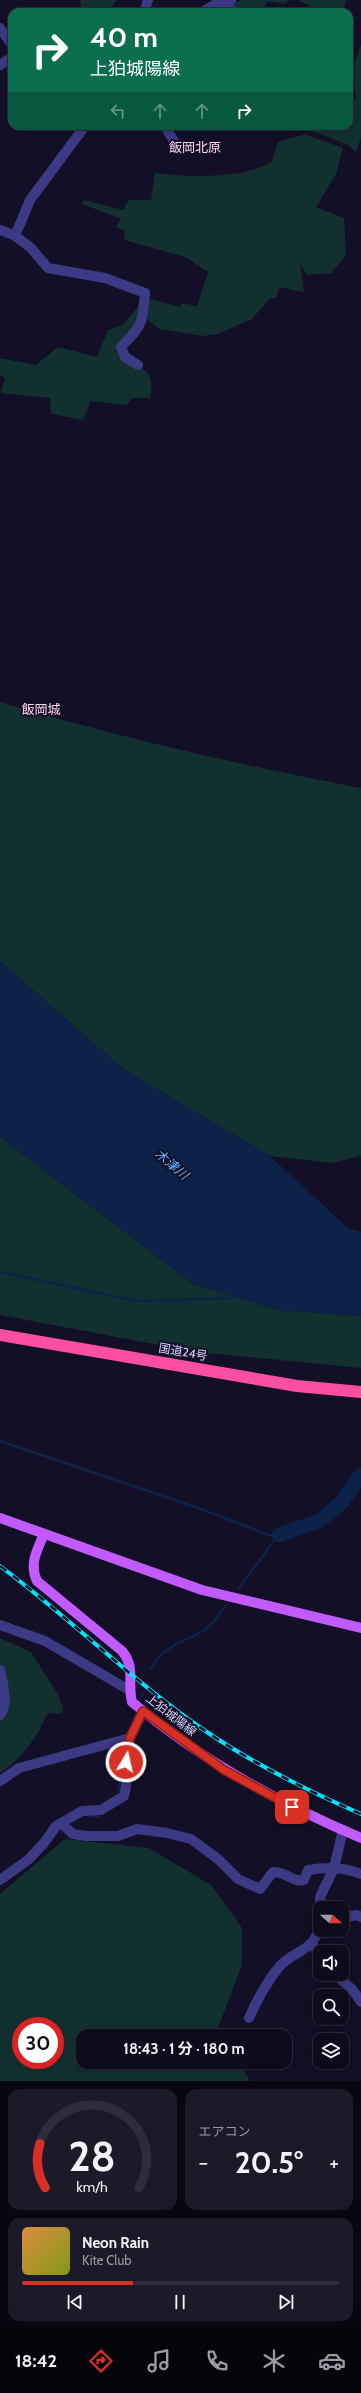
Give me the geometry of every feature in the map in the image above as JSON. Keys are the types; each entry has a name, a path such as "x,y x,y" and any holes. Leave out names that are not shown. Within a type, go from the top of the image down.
{"highway":[{"name":"国道24号","path":"0,1335 297,1386 361,1392"}],"main road":[{"path":"0,1518 202,1590 361,1628"},
{"path":"44,1534 33,1560 32,1570 37,1581 122,1651 131,1664 129,1690"},
{"name":"上狛城陽線","path":"129,1690 132,1702 224,1770 305,1814 361,1838"}],"street":[{"path":"212,8 226,2"},
{"path":"0,28 8,40"},
{"path":"14,235 30,200 82,130"},
{"path":"167,130 176,145"},
{"path":"0,230 14,235 37,252 48,268 105,278 145,293 140,326 133,337 121,347 125,357 138,365"},
{"path":"0,1625 45,1641 129,1690"},
{"path":"0,1670 5,1695 4,1709 0,1715"},
{"path":"0,1880 28,1860 44,1843 56,1826 82,1812 101,1810 124,1796 128,1780 126,1762 130,1738 143,1711"},
{"path":"0,1781 19,1768 130,1738"},
{"path":"61,1823 73,1834 86,1836 118,1836 137,1829 167,1832 191,1839 218,1859 238,1879 260,1888 273,1872 287,1874 292,1880 299,1881 304,1880 308,1870 334,1868 348,1869 361,1874"},
{"path":"320,1901 320,1897 334,1868 343,1830"},
{"path":"349,1917 357,1915 361,1917"},
{"path":"250,2018 260,1996 279,1967 290,1957 312,1944 315,1937"},
{"path":"342,1981 352,1989 361,2002"}],"green space":[{"path":"80,0 116,0 111,8 81,8"},
{"path":"241,0 290,0 284,4 267,1 264,8 233,8 229,5"},
{"path":"298,0 346,0 344,8 313,8"},
{"path":"361,45 361,137 356,153 349,145 309,130 353,130 353,98 356,99 353,67"},
{"path":"305,134 343,148 336,174 316,207 344,218 346,255 331,273 307,275 300,264 304,292 279,287 276,298 270,298 252,319 218,334 203,336 159,329 145,317 147,298 180,307 182,303 197,306 208,272 185,257 124,240 125,231 116,227 121,219 82,204 84,200 123,210 129,200 151,200 155,173 215,176 247,171 261,167 272,161 278,142"},
{"path":"142,302 140,317 122,356 142,368 150,376 150,398 132,398 126,405 91,401 83,420 51,414 50,398 1,393 5,378 0,375 0,358 36,365 58,347 97,357 108,330 123,325"},
{"path":"0,702 179,750 361,788 361,1156 331,1163 270,1156 123,1069 0,961"},
{"path":"0,1137 193,1284 278,1310 361,1316 361,1368 196,1352 0,1315"},
{"path":"0,1638 31,1652 59,1696 63,1709 60,1714 48,1713 34,1739 22,1754 16,1761 0,1773"},
{"path":"65,1839 149,1848 211,1885 242,1928 242,1965 219,2029 76,2029 76,2069 243,2069 250,2081 0,2081 0,1894"}],"water":[{"name":"木津川","path":"0,961 123,1069 270,1156 348,1228 361,1232 361,1316 278,1310 193,1284 0,1137"}],"waterway":[{"path":"0,1272 136,1301 232,1298 236,1294"},
{"path":"0,1441 201,1509 269,1535 279,1535"},
{"path":"279,1535 319,1521 341,1503 361,1475"},
{"path":"239,1588 278,1535"},
{"path":"151,1668 163,1653 206,1629 226,1606"},
{"path":"141,1698 142,1694"},
{"path":"118,1792 124,1755"},
{"path":"87,1815 100,1817"}],"railway":[{"path":"0,1566 51,1606 124,1669 201,1728 279,1775 361,1814"}],"district":[{"name":"飯岡北原","path":"195,147"},
{"name":"飯岡城","path":"41,709"}],"route":[{"path":"126,1762 130,1738 143,1711 224,1770 292,1807"}]}
